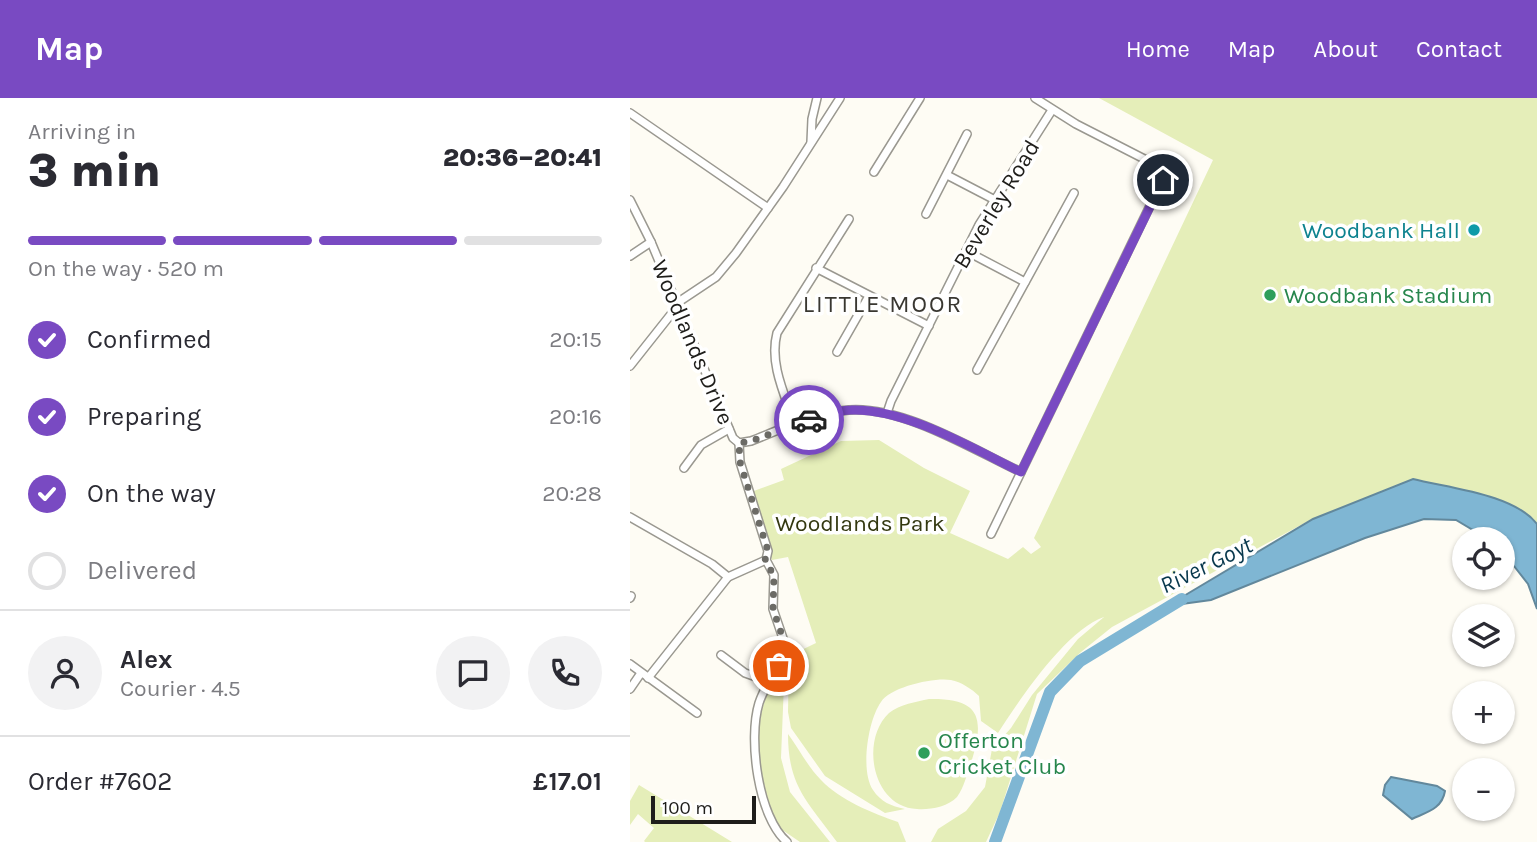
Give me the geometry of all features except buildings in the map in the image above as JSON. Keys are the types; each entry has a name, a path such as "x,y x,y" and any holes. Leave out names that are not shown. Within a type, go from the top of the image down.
{"street":[{"path":"811,143 812,119 817,98"},
{"path":"630,366 678,306 716,276 768,208 840,98"},
{"path":"874,172 920,98"},
{"path":"991,534 1163,180 1163,171 1158,166 1052,110 1035,98"},
{"name":"Beverley Road","path":"887,413 966,251 1052,110"},
{"path":"630,113 768,208"},
{"path":"926,214 967,134"},
{"path":"947,175 995,200"},
{"path":"977,370 1074,192"},
{"name":"Woodlands Drive","path":"630,200 651,242 733,439 739,443 740,462 768,551 765,560 774,576 773,609 787,650 759,702 755,734 757,768 768,814 778,835 787,842"},
{"path":"794,425 777,373 774,345 777,333 849,219"},
{"path":"630,256 651,242"},
{"path":"966,251 1026,282"},
{"path":"816,268 929,326"},
{"path":"837,352 869,296"},
{"path":"739,443 848,410 887,413 902,416 1021,472"},
{"path":"684,468 701,445 729,429"},
{"path":"630,517 712,564 728,577"},
{"path":"648,678 728,577 765,560"},
{"path":"721,655 744,673 770,682"},
{"path":"630,664 697,713"},
{"path":"630,689 641,673"}],"green space":[{"name":"Woodlands Park","path":"1099,98 1537,98 1537,524 1533,519 1413,479 1312,519 1112,627 1081,652 1037,694 1000,812 986,842 931,842 938,829 966,811 985,787 992,749 1011,728 1032,695 1078,639 1104,617 1089,624 1060,650 1031,685 998,733 981,721 979,696 955,681 943,679 924,682 903,688 886,697 872,721 867,746 867,771 869,782 879,798 905,809 885,813 825,776 791,728 788,712 789,656 816,643 788,557 772,560 751,492 784,480 781,469 841,441 879,440 924,468 970,491 950,533 1008,559 1023,547 1031,554 1041,547 1034,538 1213,160"},
{"path":"785,658 781,758 790,792 830,842 800,842 778,827 760,766 760,718 766,697"},
{"path":"929,699 959,702 969,707 978,723 978,734 971,763 957,797 938,807 917,809 902,805 890,797 881,785 873,755 880,725 889,713 903,705"},
{"path":"788,734 821,780 837,794 857,805 898,822 906,842 837,842 796,781"},
{"path":"639,785 732,842 645,842 654,828 638,814 630,825 630,801"}],"water":[{"path":"1413,479 1497,499 1527,514 1537,524 1537,609 1528,584 1515,567 1515,527 1468,527 1456,520 1424,519 1365,538 1211,600 1167,606 1313,519"},
{"path":"1391,777 1437,786 1445,791 1441,802 1412,819 1383,795 1385,785"}],"waterway":[{"name":"River Goyt","path":"995,842 1050,692 1080,661 1182,599"}],"way so far":[{"path":"779,666 787,650 771,602 774,576 765,560 768,551 740,462 739,443 809,420"}],"place":[{"name":"Woodbank Hall","path":"1474,230"},
{"name":"Woodbank Stadium","path":"1270,295"},
{"name":"Offerton Cricket Club","path":"924,753"}],"district":[{"name":"LITTLE MOOR","path":"883,304"}],"route":[{"path":"809,420 848,410 902,416 1021,472 1163,180"}]}
